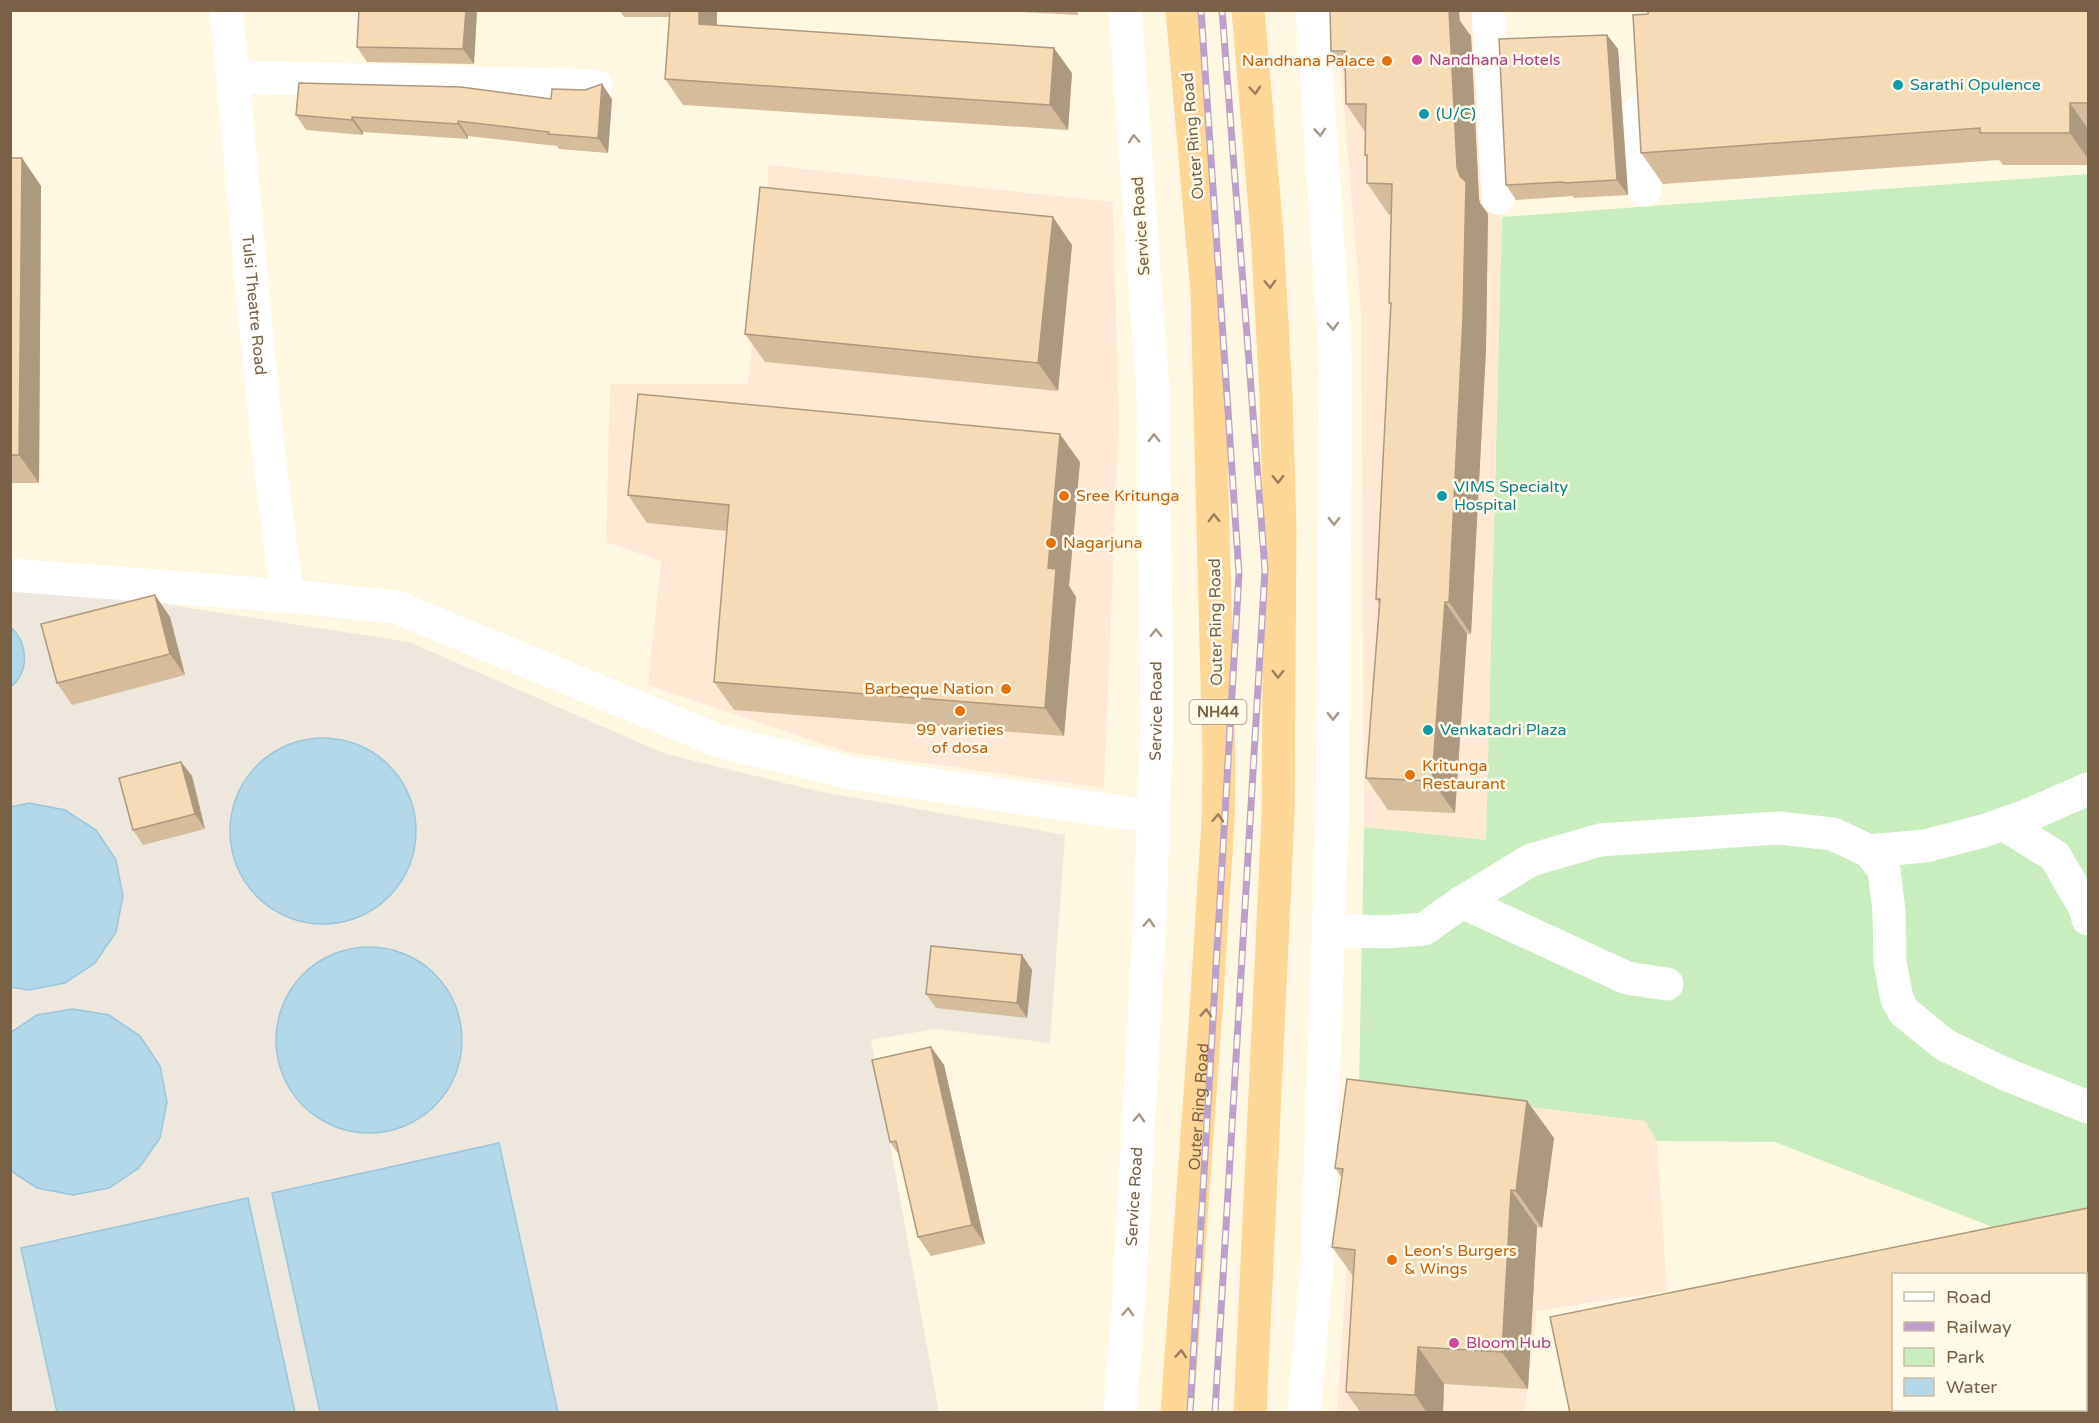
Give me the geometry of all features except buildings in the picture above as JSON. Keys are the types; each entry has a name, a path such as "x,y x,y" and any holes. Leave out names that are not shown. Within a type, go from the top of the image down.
{"highway":[{"name":"Outer Ring Road","path":"1177,1413 1205,1023 1219,761 1207,292 1182,10"},
{"path":"1248,10 1267,233 1276,396 1280,529 1278,816 1250,1413"}],"street":[{"name":"Tulsi Theatre Road","path":"226,10 260,375 277,525 288,596"},
{"name":"Service Road","path":"1120,1413 1129,1296 1157,720 1154,393 1125,10"},
{"path":"1304,1413 1317,1265 1332,825 1336,365 1312,10"},
{"path":"1488,10 1498,198"},
{"path":"233,77 596,86"},
{"path":"1638,82 1645,190"},
{"path":"10,575 288,596 396,607 719,741 851,773 1154,817"},
{"path":"1869,851 1925,846 2003,824 2088,789"},
{"path":"2003,824 2055,856 2085,908 2088,919"},
{"path":"1328,930 1385,932 1424,929 1462,902 1531,860 1600,840 1778,828 1833,834 1869,851 1884,870 1889,911 1890,963 1897,999 1904,1012 1945,1045 2004,1074 2088,1107"},
{"path":"1462,902 1627,978 1668,984"}],"shaded area":[{"path":"1336,11 1488,11 1502,217 1486,841 1364,827 1361,314"},
{"path":"769,165 1113,202 1119,422 1104,788 846,752 648,685 661,561 606,542 610,384 748,384"},
{"path":"10,580 409,642 666,754 817,791 1065,835 1050,1043 936,1029 871,1040 939,1412 11,1412"},
{"path":"1359,1087 1645,1121 1657,1141 1667,1291 1537,1311 1525,1412 1337,1412"}],"green space":[{"path":"2088,174 2088,1211 2000,1230 1775,1142 1657,1141 1645,1121 1359,1087 1364,827 1486,840 1502,217"}],"water":[{"path":"11,627 21,641 25,657 21,673 11,687"},
{"path":"323,738 358,745 389,765 409,796 416,831 409,866 389,897 358,917 323,924 288,917 257,897 237,866 230,831 237,796 257,765 288,745"},
{"path":"29,803 65,810 96,830 116,860 123,896 116,932 95,963 65,983 29,990 11,987 10,807"},
{"path":"369,947 404,954 435,974 455,1005 462,1040 455,1075 435,1106 404,1126 369,1133 334,1126 303,1106 283,1075 276,1040 283,1005 303,974 334,954"},
{"path":"73,1009 109,1015 140,1036 160,1066 167,1102 160,1138 139,1168 109,1188 73,1195 37,1188 11,1171 10,1033 37,1015"},
{"path":"499,1143 558,1412 320,1412 272,1193"},
{"path":"248,1198 295,1412 57,1412 21,1248"}],"railway":[{"path":"1190,1412 1239,574 1201,10"},
{"path":"1215,1412 1265,570 1222,10"}],"place":[{"name":"Nandhana Hotels","path":"1417,60"},
{"name":"Nandhana Palace","path":"1387,61"},
{"name":"Sarathi Opulence","path":"1898,85"},
{"name":"(U/C)","path":"1424,114"},
{"name":"Sree Kritunga","path":"1064,496"},
{"name":"VIMS Specialty Hospital","path":"1442,496"},
{"name":"Nagarjuna","path":"1051,543"},
{"name":"Barbeque Nation","path":"1006,689"},
{"name":"99 varieties of dosa","path":"960,711"},
{"name":"Venkatadri Plaza","path":"1428,730"},
{"name":"Kritunga Restaurant","path":"1410,775"},
{"name":"Leon's Burgers & Wings","path":"1392,1260"},
{"name":"Bloom Hub","path":"1454,1343"}]}
